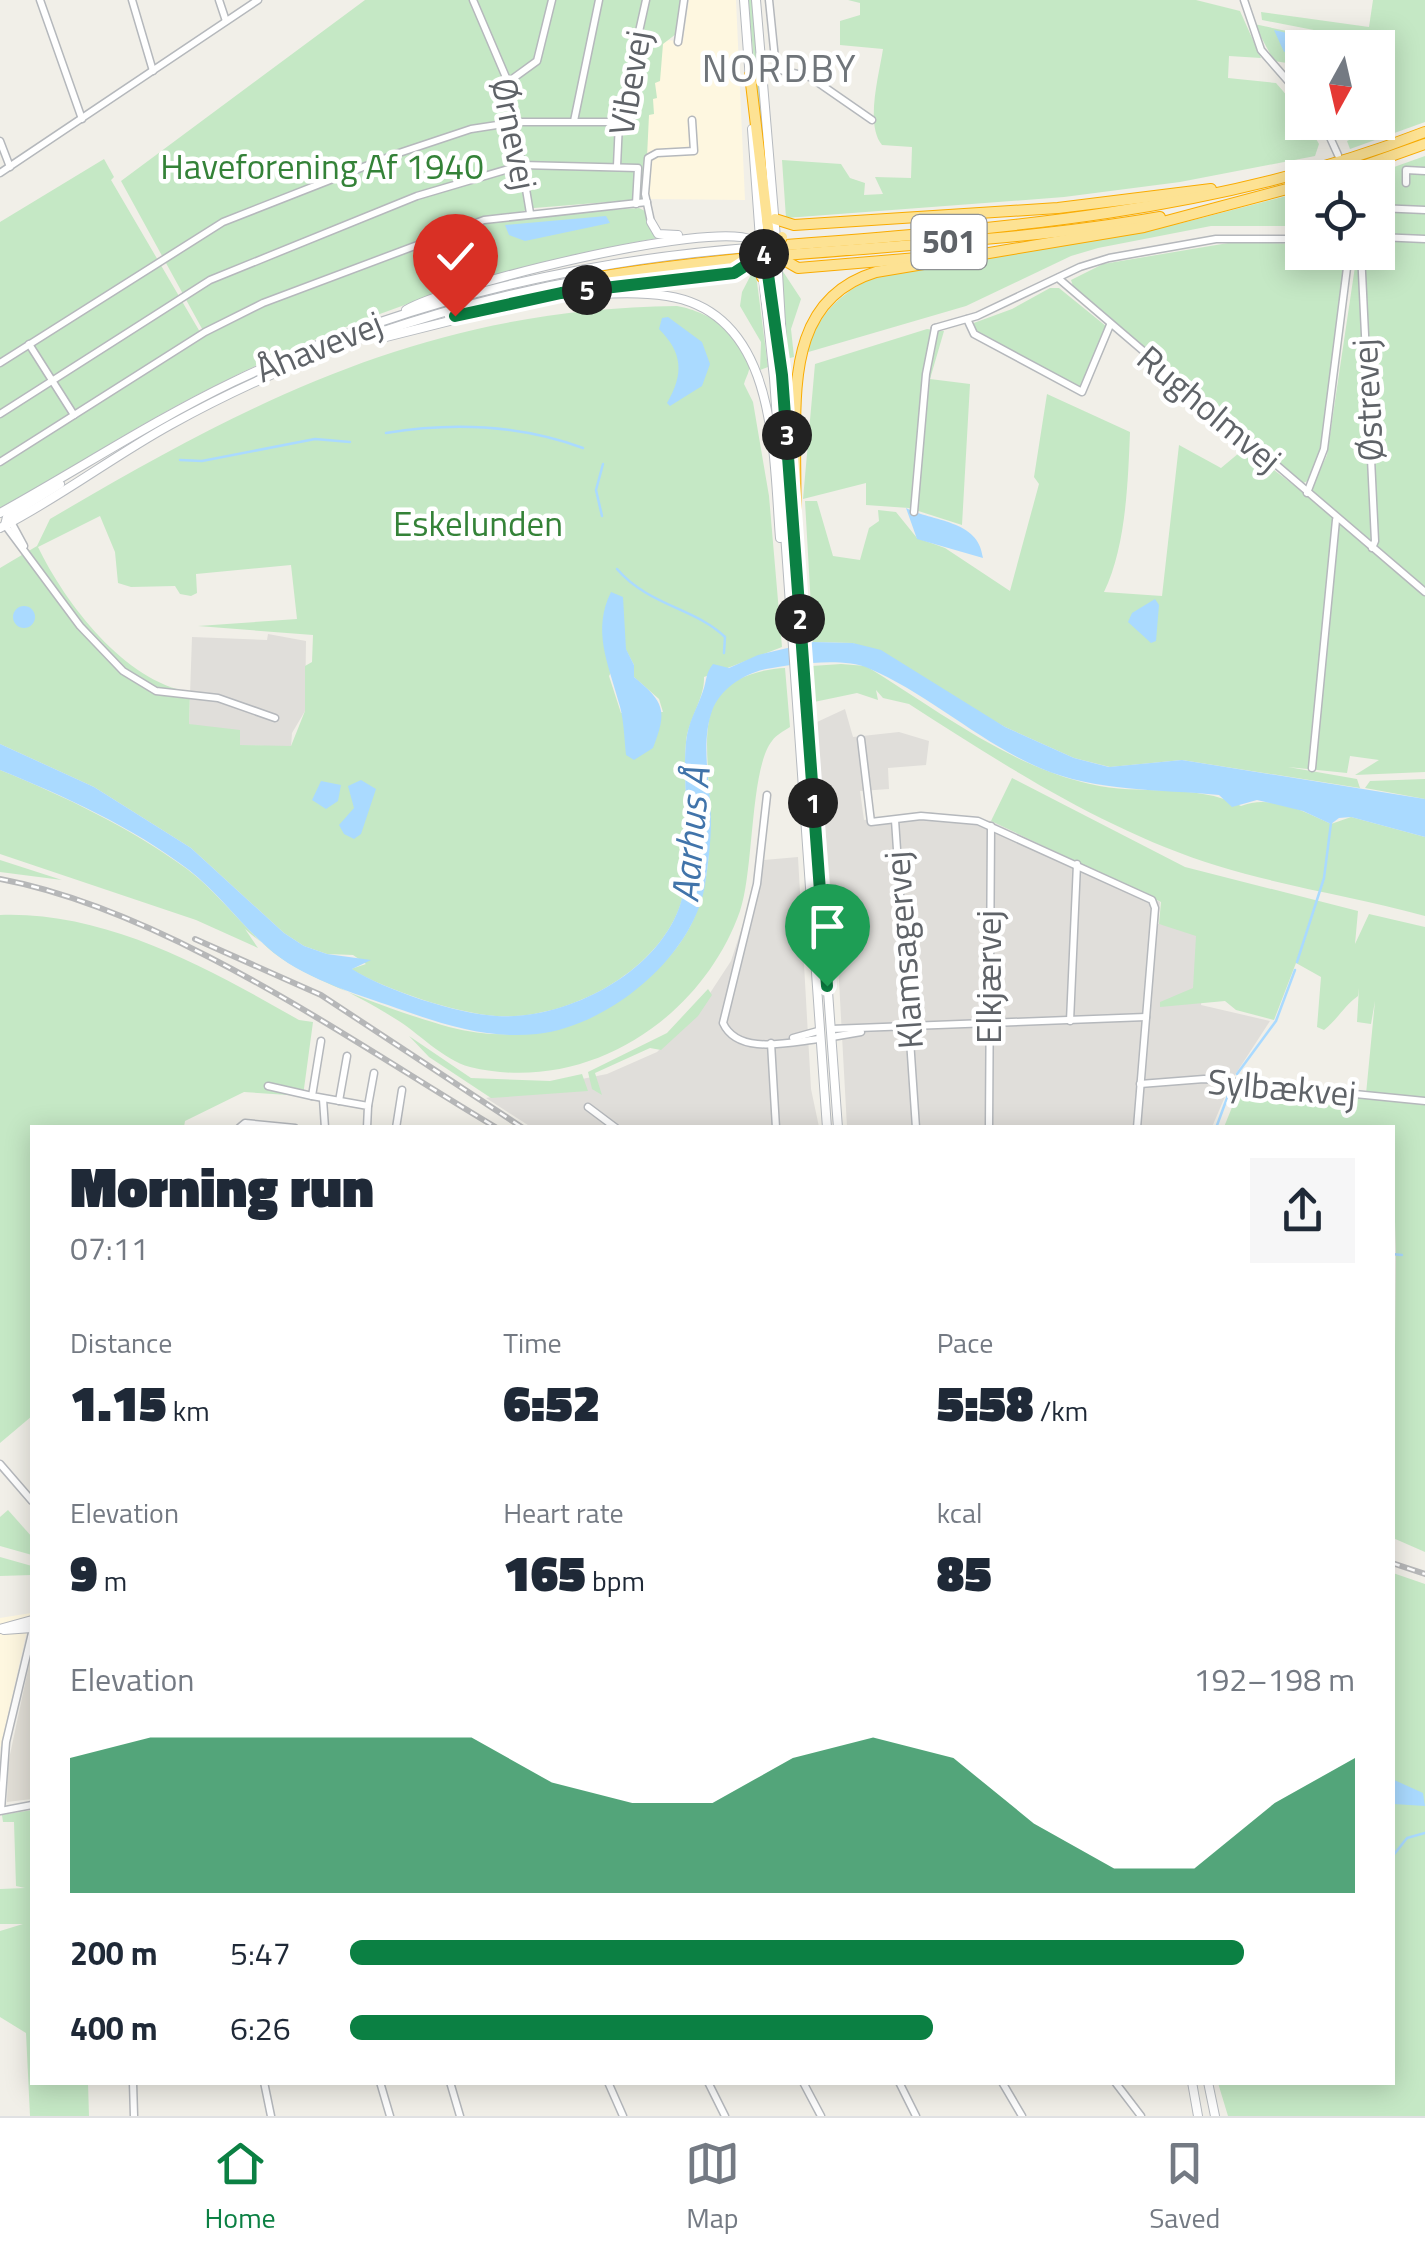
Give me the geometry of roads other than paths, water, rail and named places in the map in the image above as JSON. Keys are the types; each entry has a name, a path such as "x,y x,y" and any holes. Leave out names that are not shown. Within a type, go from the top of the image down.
{"highway":[{"path":"750,75 770,250"},
{"name":"501","path":"1353,160 1425,132"},
{"path":"1380,160 1425,144"},
{"path":"770,250 788,225 1058,208 1285,182"},
{"name":"501","path":"770,250 1089,216 1285,183"},
{"name":"501","path":"592,278 719,261 1092,227 1205,209 1285,185"},
{"path":"796,558 796,369 806,334 830,298 868,274 1197,216 1285,186"},
{"path":"770,250 796,230 864,221"},
{"path":"770,250 803,268 1039,246"}],"main road":[{"path":"744,0 757,202 770,250 778,362"},
{"path":"756,0 790,606"},
{"path":"741,236 752,228 757,202"},
{"path":"650,219 661,235 741,236 770,250"},
{"path":"404,314 407,308 550,266 627,248 712,236"},
{"path":"316,358 455,316 528,300 734,273 751,266 770,250"},
{"name":"Åhavevej","path":"3,520 122,442 270,365 404,314 575,270 770,250"},
{"name":"Åhavevej","path":"3,520 170,425 316,358 400,326 488,300 592,278"},
{"path":"528,300 627,294 683,299 722,317 751,355 760,384 797,643"},
{"path":"778,377 796,558 797,643 838,1125"},
{"path":"799,668 827,1125"},
{"path":"819,1035 831,1033"},
{"path":"0,1629 30,1621"},
{"path":"0,1629 30,1631"},
{"path":"1193,2085 1198,2116"},
{"path":"1209,2085 1215,2116"}],"street":[{"path":"40,0 82,119"},
{"path":"132,0 153,70"},
{"path":"220,0 226,21"},
{"path":"0,173 258,0"},
{"name":"Ørnevej","path":"473,0 508,82 530,212"},
{"path":"508,82 537,61 552,0"},
{"path":"574,121 599,0"},
{"name":"Vibevej","path":"617,166 619,122 646,0"},
{"path":"678,42 684,0"},
{"path":"769,0 778,72 810,77 872,120"},
{"path":"1244,0 1261,50 1285,78"},
{"path":"650,219 648,158 654,154 694,151 692,120"},
{"path":"0,363 223,222 405,151 471,129 516,122 619,122"},
{"path":"1331,140 1338,155"},
{"path":"0,141 10,166"},
{"path":"0,414 183,296 244,264 408,200 522,164 638,168 636,204"},
{"path":"1406,182 1406,170 1425,171"},
{"path":"0,462 204,332 264,303 448,231 530,212 647,202"},
{"path":"1395,209 1425,210"},
{"path":"1395,238 1425,239"},
{"path":"914,512 934,325 967,319 1109,258 1203,240 1285,239"},
{"path":"1307,493 1324,449 1347,270"},
{"name":"Østrevej","path":"1362,270 1372,548"},
{"name":"Rugholmvej","path":"1058,278 1425,592"},
{"name":"Rugholmvej","path":"967,319 970,330 1082,392 1110,325"},
{"path":"29,344 74,415"},
{"path":"1312,768 1336,518"},
{"path":"3,520 102,652 144,685 175,695 218,698 275,718"},
{"name":"Klamsagervej","path":"861,740 868,819 878,824 895,820 916,1125"},
{"path":"767,795 757,884 723,1018 734,1039 771,1043 819,1035"},
{"path":"895,820 952,816 990,826 1148,898 1155,908 1137,1125"},
{"name":"Elkjærvej","path":"989,1125 990,826"},
{"path":"1070,1021 1077,864"},
{"path":"831,1033 1146,1018"},
{"path":"312,1096 321,1041"},
{"path":"771,1043 776,1125"},
{"path":"340,1101 347,1056"},
{"path":"367,1125 374,1074"},
{"name":"Sylbækvej","path":"1140,1084 1204,1079 1425,1101"},
{"path":"268,1086 368,1106"},
{"path":"396,1125 402,1090"},
{"path":"322,1098 325,1125"},
{"path":"588,1107 612,1125"},
{"path":"0,1464 30,1499"},
{"path":"30,1640 2,1763 1,1811 30,1805"},
{"path":"132,2085 134,2116"},
{"path":"265,2085 271,2116"},
{"path":"381,2085 390,2116"},
{"path":"451,2085 460,2116"},
{"path":"609,2085 623,2116"},
{"path":"710,2085 725,2116"},
{"path":"804,2085 821,2116"},
{"path":"900,2085 916,2116"},
{"path":"1004,2085 1022,2116"},
{"path":"1117,2085 1141,2116"}],"water":[{"path":"1274,30 1285,33 1284,52"},
{"path":"606,216 610,223 525,241 509,235 505,225"},
{"path":"668,317 702,342 710,364 702,386 670,406 667,403 678,373 677,355 659,329 662,318"},
{"path":"906,508 964,529 980,545 983,558 917,539"},
{"path":"611,592 623,597 626,649 634,665 634,677 657,700 661,715 653,748 634,760 626,755 622,713 602,633"},
{"path":"1155,599 1159,605 1156,641 1151,643 1128,622 1132,613"},
{"path":"24,606 32,609 32,625 24,628 16,625 13,617 16,609"},
{"name":"Aarhus Å","path":"813,642 853,643 881,650 1005,727 1074,758 1109,767 1182,760 1425,799 1425,837 1351,817 1339,818 1331,824 1303,811 1257,800 1232,807 1219,795 1083,782 1018,757 868,668 832,662 766,669 733,684 712,711 706,752 711,822 708,862 697,912 684,938 644,984 592,1017 537,1034 503,1035 437,1022 303,972 274,953 200,879 167,854 98,814 0,770 0,744 94,787 191,848 284,933 304,946 327,954 371,960 352,969 383,985 462,1011 524,1015 552,1010 607,987 653,950 670,927 681,902 687,862 687,735 713,664 729,668 758,655"},
{"path":"361,780 376,789 361,834 354,839 344,834 339,825 354,808 348,786"},
{"path":"321,781 341,785 338,801 326,809 312,800"},
{"path":"1395,1780 1423,1793 1425,1806 1395,1804"}],"waterway":[{"path":"386,433 436,427 486,428 535,434 583,448"},
{"path":"180,460 202,461 315,439 350,442"},
{"path":"602,516 596,490 603,464"},
{"path":"617,569 643,591 713,627 725,637 724,653"},
{"path":"1297,962 1324,878 1331,823"},
{"path":"1237,1074 1276,1021 1295,970"},
{"path":"1217,1125 1230,1090"},
{"path":"1395,1254 1402,1255"},
{"path":"1395,1853 1407,1838 1425,1833"}],"railway":[{"path":"0,879 64,895 192,949 256,982 492,1125"},
{"path":"195,939 321,995 518,1125"},
{"path":"1395,1564 1425,1574"}],"district":[{"name":"NORDBY","path":"780,69"}],"park label":[{"name":"Haveforening Af 1940","path":"322,167"},
{"name":"Eskelunden","path":"478,524"}]}
